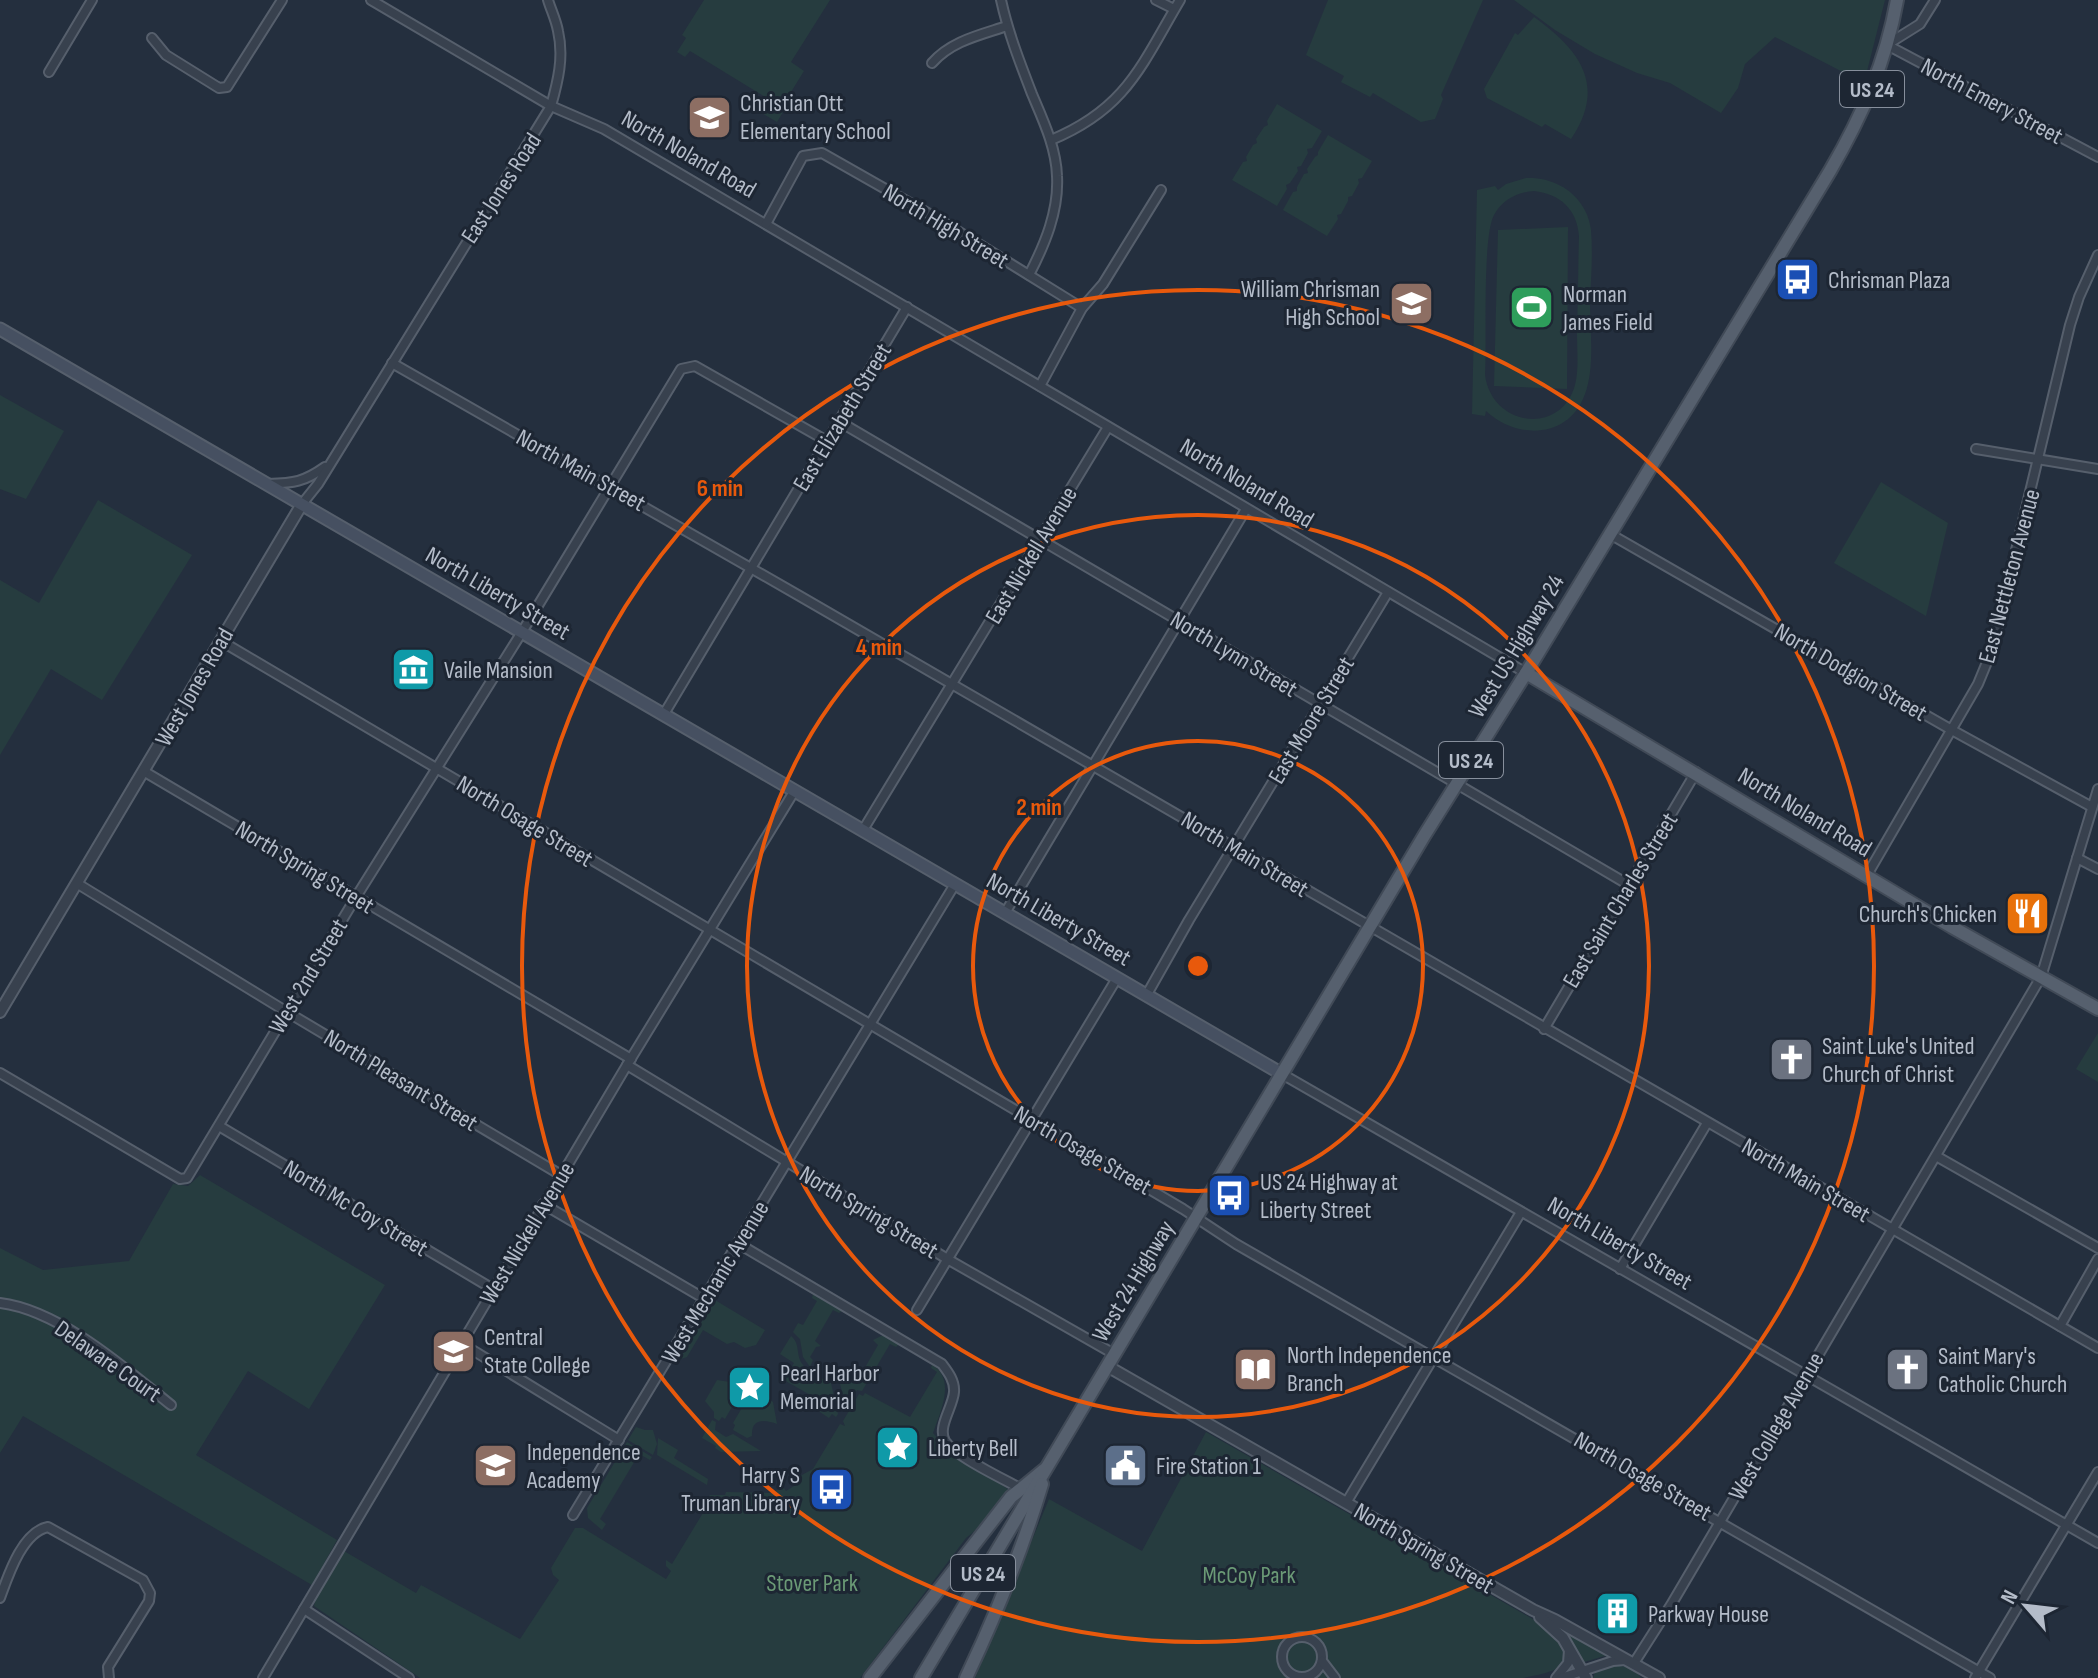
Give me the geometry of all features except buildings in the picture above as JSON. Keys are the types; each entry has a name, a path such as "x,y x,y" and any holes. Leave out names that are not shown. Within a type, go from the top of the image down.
{"main road":[{"name":"US 24","path":"1887,45 1897,0"},
{"name":"West US Highway 24","path":"1196,1218 1455,784 1526,673 1856,125 1887,45"},
{"name":"North Liberty Street","path":"0,329 1282,1074"},
{"name":"North Noland Road","path":"1526,673 2098,1009"},
{"name":"West 24 Highway","path":"1111,1360 1196,1218"},
{"name":"US 24","path":"921,1678 1111,1360"},
{"path":"870,1678 1020,1488 1046,1469"},
{"path":"966,1678 1031,1525 1046,1469"}],"street":[{"path":"49,72 92,0"},
{"path":"152,38 166,55 219,88 227,87 282,0"},
{"name":"North Noland Road","path":"371,0 551,106 604,129 1526,673"},
{"name":"East Jones Road","path":"392,363 551,106 559,78 561,54 558,30 548,0"},
{"path":"1001,0 1007,26 1051,140 1057,175 1056,204 1045,244 1029,275"},
{"path":"1156,0 1174,9"},
{"path":"1051,140 1075,130 1110,106 1128,87 1180,0"},
{"path":"1887,45 1920,24 1935,0"},
{"path":"932,63 942,52 958,43 1007,26"},
{"name":"North Emery Street","path":"1887,45 2098,157"},
{"name":"North High Street","path":"766,224 803,156 822,153 940,220 1082,308"},
{"path":"1040,386 1082,308 1103,284 1161,190"},
{"name":"East Nettleton Avenue","path":"1867,875 1978,684 1992,650 2070,325 2098,255"},
{"name":"East Elizabeth Street","path":"664,714 907,307"},
{"name":"West Jones Road","path":"0,1012 302,504 392,363"},
{"name":"North Main Street","path":"392,363 953,682 1544,1029 2098,1348"},
{"name":"West 2nd Street","path":"0,1073 180,1179 191,1173 356,897 522,632 681,369 695,366 827,441"},
{"name":"North Lynn Street","path":"840,422 1629,885"},
{"name":"East Nickell Avenue","path":"953,682 1108,427"},
{"path":"1976,449 2098,469"},
{"path":"268,484 307,480 329,464"},
{"path":"1005,913 1246,509"},
{"name":"North Dodgion Street","path":"1610,534 2092,807"},
{"name":"East Moore Street","path":"1146,996 1388,592"},
{"name":"North Osage Street","path":"221,641 1236,1244 1721,1521 1977,1675 1990,1678"},
{"path":"863,830 953,682"},
{"name":"North Spring Street","path":"145,772 629,1062 787,1163 1346,1503 1659,1678"},
{"name":"East Saint Charles Street","path":"1544,1029 1696,772"},
{"name":"West College Avenue","path":"1637,1668 1891,1228 2041,977 2098,789"},
{"name":"West Nickell Avenue","path":"263,1678 543,1204 795,790"},
{"path":"2077,858 2098,869"},
{"name":"North Pleasant Street","path":"78,884 561,1175"},
{"name":"West Mechanic Avenue","path":"573,1515 955,884"},
{"path":"917,1310 1117,978"},
{"name":"North Liberty Street","path":"1282,1074 2098,1543"},
{"path":"1620,1269 1707,1123"},
{"name":"North Mc Coy Street","path":"219,1126 493,1289"},
{"path":"1936,1156 2098,1248"},
{"path":"543,1204 705,1299"},
{"path":"1346,1503 1521,1212"},
{"path":"739,1244 942,1364 951,1377 954,1392 943,1437 950,1446 980,1466 1020,1488"},
{"path":"2060,1326 2098,1259"},
{"name":"Delaware Court","path":"0,1303 21,1306 98,1348 171,1405"},
{"path":"461,1343 619,1440"},
{"path":"1977,1675 2098,1472"},
{"path":"0,1598 17,1559 40,1528 56,1529 143,1580 148,1586 149,1601 108,1667 109,1678"},
{"path":"304,1609 409,1678"},
{"name":"North Spring Street","path":"1533,1610 1563,1638 1584,1675"},
{"path":"1322,1661 1310,1676 1297,1676 1287,1669 1284,1651 1292,1641 1304,1638 1316,1643 1322,1661 1335,1678"},
{"path":"1558,1678 1568,1663 1569,1649"},
{"path":"1558,1678 1584,1675 1613,1661 1637,1668"}],"green space":[{"path":"704,0 830,0 791,62 804,71 783,105 786,107 777,122 760,112 767,98 690,51 685,57 677,52 686,38 682,35"},
{"path":"1328,0 1483,0 1441,95 1443,99 1435,119 1421,122 1373,93 1370,97 1341,82 1344,76 1306,55"},
{"path":"1514,0 1885,0 1864,83 1775,37 1745,64 1738,88 1721,113 1670,83 1637,73 1595,54"},
{"path":"1534,17 1564,42 1583,69 1587,101 1571,139 1487,98 1484,89 1515,33 1518,35"},
{"path":"1277,104 1322,131 1312,148 1307,149 1308,153 1286,185 1287,189 1277,206 1232,180 1243,162 1247,161 1246,157 1268,125 1267,121"},
{"path":"1328,135 1372,161 1362,178 1358,179 1352,196 1348,197 1327,236 1283,210 1293,192 1297,191 1304,174 1308,173 1307,169"},
{"path":"1526,178 1543,179 1559,185 1578,200 1591,230 1588,383 1577,409 1567,420 1541,430 1512,427 1486,411 1485,416 1472,414 1477,190 1495,186 1498,190","holes":["1522,193 1543,193 1566,204 1578,226 1577,373 1567,401 1556,412 1542,418 1527,419 1500,406 1490,392 1485,375 1488,245 1490,227 1501,205"]},
{"name":"Norman James Field","path":"1568,227 1567,389 1494,386 1498,230"},
{"path":"0,395 64,431 26,499 0,489"},
{"path":"1881,482 1948,523 1926,616 1834,563"},
{"path":"98,500 192,555 102,700 51,669 0,755 0,580 39,603"},
{"path":"2098,1033 2098,1082 2076,1069"},
{"path":"200,1175 385,1285 309,1409 248,1371 196,1455 337,1540 312,1585 23,1416 0,1453 0,1248 43,1270 129,1261 173,1184 188,1186"},
{"path":"813,1294 842,1311 833,1310 815,1341 821,1346 816,1347 810,1357 813,1360 810,1367 803,1357 800,1339 793,1332 798,1323 803,1325 817,1301 812,1298"},
{"path":"715,1300 765,1330 756,1345 745,1348 734,1342 727,1344 703,1330 687,1357 678,1360"},
{"path":"883,1335 899,1344 896,1347 890,1344 862,1391 857,1390 846,1408 840,1384 844,1377 852,1375 859,1378 878,1345 873,1340"},
{"path":"791,1336 803,1365 831,1383 838,1414 836,1417 832,1414 829,1418 814,1408 819,1400 784,1380 794,1363 780,1354"},
{"name":"Stover Park","path":"932,1364 943,1378 945,1387 943,1405 933,1433 944,1445 1009,1490 982,1525 966,1538 860,1678 420,1678 314,1606 316,1597 344,1551 416,1593 421,1585 520,1639 559,1580 551,1568 575,1528 583,1528 666,1579 671,1571 666,1566 666,1560 672,1564 712,1498 709,1495 725,1495 726,1492 771,1493 783,1487 786,1491 802,1481 800,1476 813,1469 840,1424 845,1426 843,1421 859,1394 863,1396 865,1393 910,1417 937,1372 931,1368"},
{"path":"734,1378 745,1384 725,1419 722,1417 719,1421 705,1401 717,1380 730,1382"},
{"path":"753,1389 773,1402 777,1424 757,1423 752,1436 747,1438 733,1430 733,1423"},
{"path":"712,1420 716,1422 715,1430 726,1437 733,1434 761,1451 721,1452 702,1438"},
{"path":"636,1427 653,1430 657,1444 653,1455 628,1440"},
{"name":"McCoy Park","path":"1206,1432 1543,1625 1563,1648 1565,1662 1551,1671 1523,1678 975,1678 1049,1499 1142,1551"},
{"path":"658,1438 678,1450 674,1458 708,1479 707,1485 657,1455"},
{"path":"627,1442 652,1457 650,1460 639,1454 600,1519 606,1524 602,1530 588,1518 587,1508"},
{"path":"1558,1626 1608,1655 1581,1663"},
{"path":"1613,1665 1634,1668 1641,1678 1593,1678 1596,1669"}],"place":[{"name":"Christian Ott Elementary School","path":"709,117"},
{"name":"Chrisman Plaza","path":"1797,280"},
{"name":"William Chrisman High School","path":"1411,303"},
{"name":"Norman James Field","path":"1532,308"},
{"name":"Vaile Mansion","path":"413,670"},
{"name":"Church's Chicken","path":"2028,914"},
{"name":"Saint Luke's United Church of Christ","path":"1791,1060"},
{"name":"US 24 Highway at Liberty Street","path":"1229,1196"},
{"name":"Central State College","path":"453,1351"},
{"name":"North Independence Branch","path":"1256,1369"},
{"name":"Saint Mary's Catholic Church","path":"1907,1370"},
{"name":"Pearl Harbor Memorial","path":"749,1387"},
{"name":"Liberty Bell","path":"897,1448"},
{"name":"Independence Academy","path":"496,1466"},
{"name":"Fire Station 1","path":"1125,1466"},
{"name":"Harry S Truman Library","path":"831,1489"},
{"name":"Parkway House","path":"1617,1614"}]}
